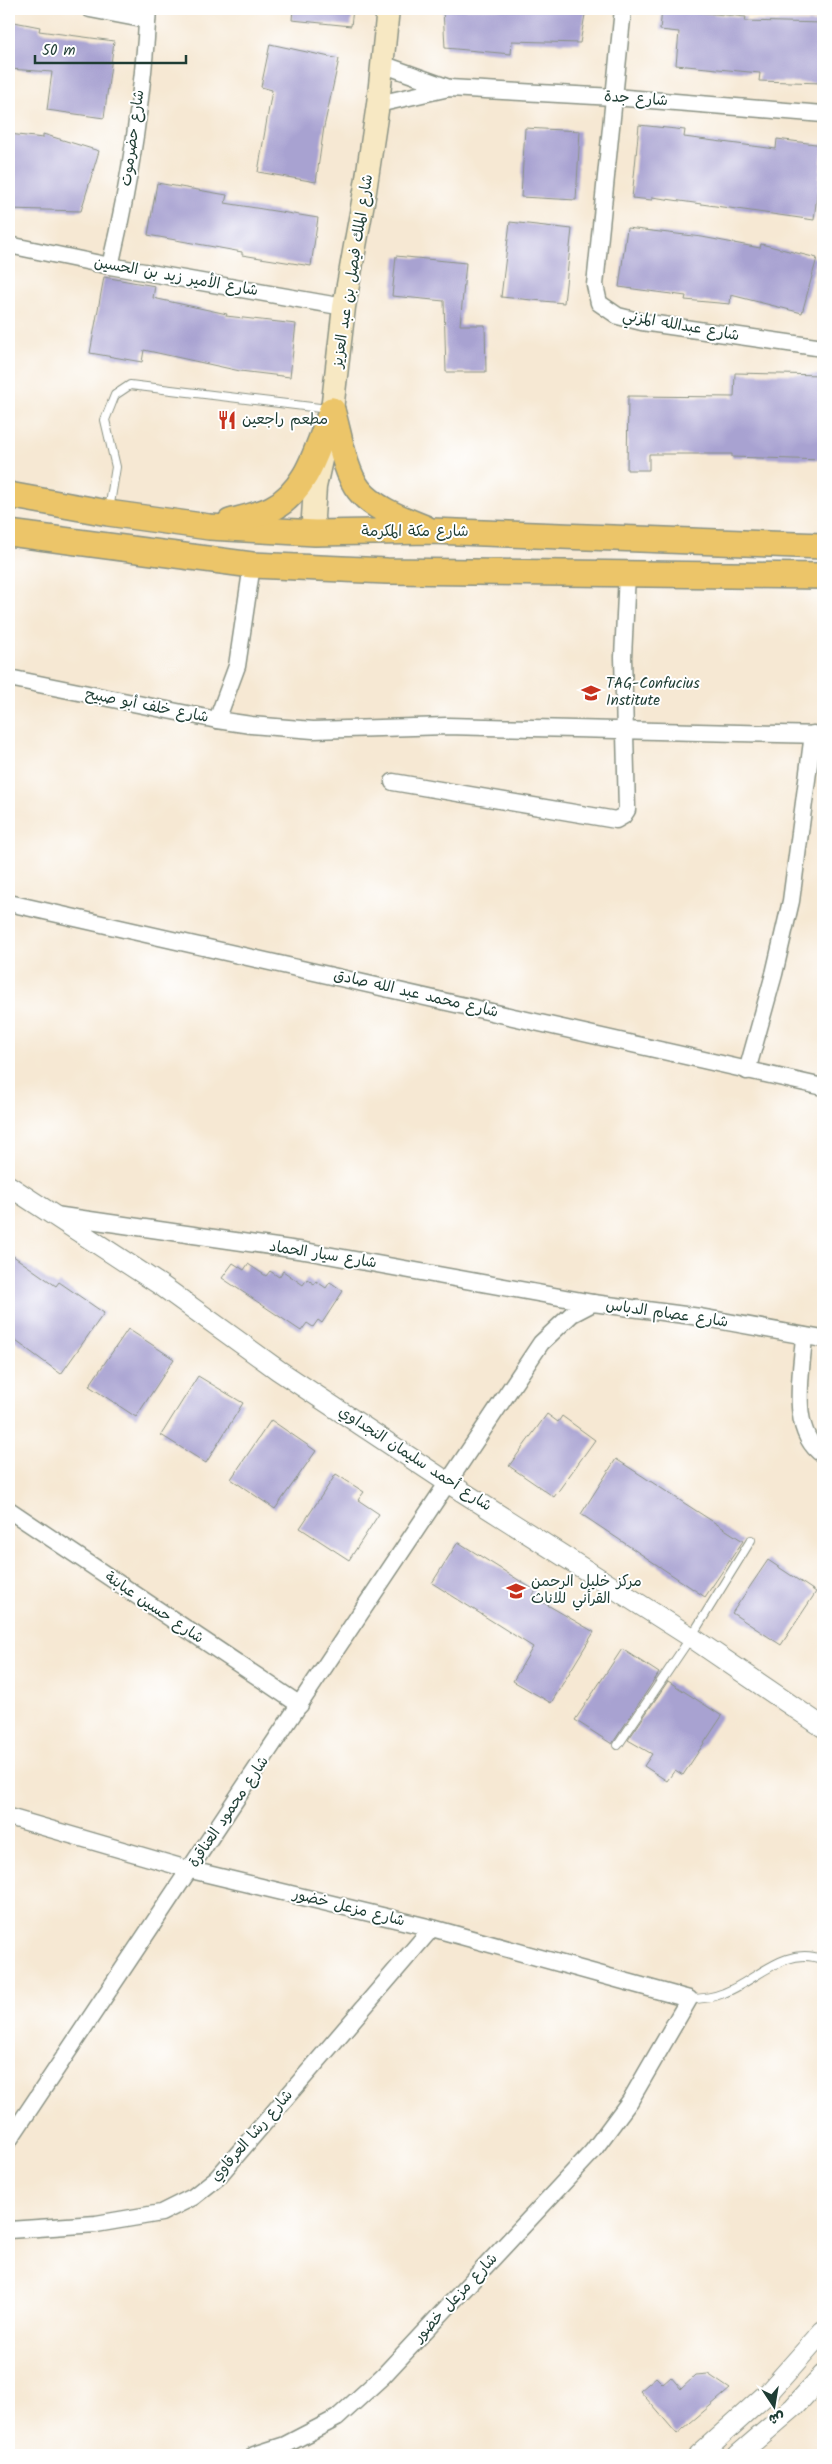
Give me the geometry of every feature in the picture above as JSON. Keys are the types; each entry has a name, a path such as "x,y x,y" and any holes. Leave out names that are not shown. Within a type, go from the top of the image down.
{"main road":[{"name":"شارع الملك فيصل بن عبد العزيز","path":"315,533 313,517 315,487 332,410 344,307 366,191 388,9"},
{"path":"209,527 256,515 286,500 307,473 332,410"},
{"path":"332,410 347,464 359,490 380,507 432,531"},
{"name":"شارع مكة المكرمة","path":"9,495 108,513 209,527 315,533 432,531 823,546"},
{"path":"9,533 252,565 627,574 823,576"},
{"path":"315,533 319,551 329,568"}],"street":[{"path":"90,9 148,15"},
{"name":"شارع عبدالله المزني","path":"622,9 595,285 599,303 618,316 642,322 823,348"},
{"name":"شارع حضرموت","path":"110,266 122,216 129,173 148,15"},
{"name":"شارع جدة","path":"382,64 449,88"},
{"name":"شارع جدة","path":"378,104 449,88 614,97 823,114"},
{"name":"شارع الأمير زيد بن الحسين","path":"9,245 110,266 344,307"},
{"name":"شارع خلف أبو صبيح","path":"9,678 217,720 237,666 252,565"},
{"path":"393,782 616,820 623,816 627,810 623,657 627,574"},
{"path":"217,720 278,728 312,730 447,726 818,734 790,901 774,974 747,1071"},
{"name":"شارع محمد عبد الله صادق","path":"9,902 823,1087"},
{"name":"شارع أحمد سليمان النجداوي","path":"9,1186 162,1286 278,1370 447,1482 691,1637 823,1727"},
{"name":"شارع سيار الحماد","path":"51,1214 305,1251 593,1303"},
{"name":"شارع عصام الدباس","path":"447,1482 541,1342 572,1314 593,1303 700,1317 823,1339"},
{"path":"804,1336 801,1394 804,1430 813,1448 823,1455"},
{"name":"شارع محمود العناقرة","path":"9,2140 191,1870 447,1482"},
{"name":"شارع حسين عبابنة","path":"9,1510 300,1705"},
{"name":"شارع مزعل خضور","path":"9,1817 191,1870 432,1928 689,2000 630,2101 592,2152 383,2376 337,2418 285,2445 254,2455"},
{"name":"شارع رشا العرقاوي","path":"9,2230 96,2224 161,2213 176,2207 204,2190 217,2178 432,1928"},
{"path":"699,2455 769,2392 823,2330"},
{"path":"738,2455 794,2407 823,2375"}],"lane":[{"path":"108,513 116,467 105,420 115,396 130,385 332,410"},
{"path":"618,1745 691,1637 751,1540"},
{"name":"شارع مزعل خضور","path":"689,2000 724,1993 790,1957 806,1955 823,1960"}],"building":[{"path":"293,9 353,9 351,26 292,20"},
{"path":"443,9 586,9 580,43 512,41 511,54 445,48"},
{"path":"662,9 746,17 745,21 823,23 823,83 759,81 760,73 676,65 679,32 660,30"},
{"path":"9,21 40,27 39,31 114,41 104,118 47,110 52,72 9,69"},
{"path":"270,44 339,59 324,127 316,182 258,172 272,90 261,87"},
{"path":"639,125 685,130 684,137 776,149 777,139 823,145 814,220 652,197 652,200 632,198"},
{"path":"525,128 580,131 576,200 521,197"},
{"path":"9,134 43,138 43,134 99,151 81,211 9,209"},
{"path":"157,183 227,195 225,203 318,218 311,266 242,255 242,252 148,235"},
{"path":"510,222 572,229 564,303 501,297"},
{"path":"627,228 702,237 760,248 761,244 817,258 802,313 731,295 730,304 685,300 686,296 619,287"},
{"path":"396,256 466,263 460,325 485,325 486,372 446,372 444,301 392,296"},
{"path":"104,277 155,286 153,298 227,314 226,316 296,324 290,377 240,371 144,350 142,362 90,353"},
{"path":"735,373 823,375 823,460 732,457 732,454 649,454 649,470 627,470 628,396 734,397"},
{"path":"9,1253 56,1286 59,1282 104,1313 61,1374 9,1336"},
{"path":"233,1263 244,1270 248,1264 266,1276 270,1271 279,1277 283,1271 303,1285 307,1279 314,1284 316,1281 326,1288 330,1282 343,1291 322,1323 318,1320 313,1327 307,1323 301,1331 222,1278"},
{"path":"128,1329 174,1359 136,1417 89,1386"},
{"path":"198,1376 243,1403 206,1463 161,1435"},
{"path":"547,1414 558,1422 562,1416 595,1440 554,1497 509,1466"},
{"path":"271,1420 316,1451 275,1509 231,1479"},
{"path":"616,1459 743,1541 705,1597 581,1514"},
{"path":"336,1474 364,1492 358,1500 379,1514 349,1560 300,1528"},
{"path":"458,1542 536,1591 532,1596 594,1632 551,1703 513,1681 533,1647 432,1583"},
{"path":"768,1560 816,1592 781,1645 732,1613"},
{"path":"622,1649 659,1673 612,1744 575,1720"},
{"path":"668,1681 722,1716 683,1775 675,1770 667,1781 644,1766 652,1754 628,1740"},
{"path":"708,2374 730,2389 677,2434 640,2391 656,2377 663,2384 671,2377 681,2389 696,2375"}],"place":[{"name":"مطعم راجعين","path":"227,420"},
{"name":"TAG-Confucius Institute","path":"591,693"},
{"name":"مركز خليل الرحمن القرأني للاناث","path":"516,1591"}]}
